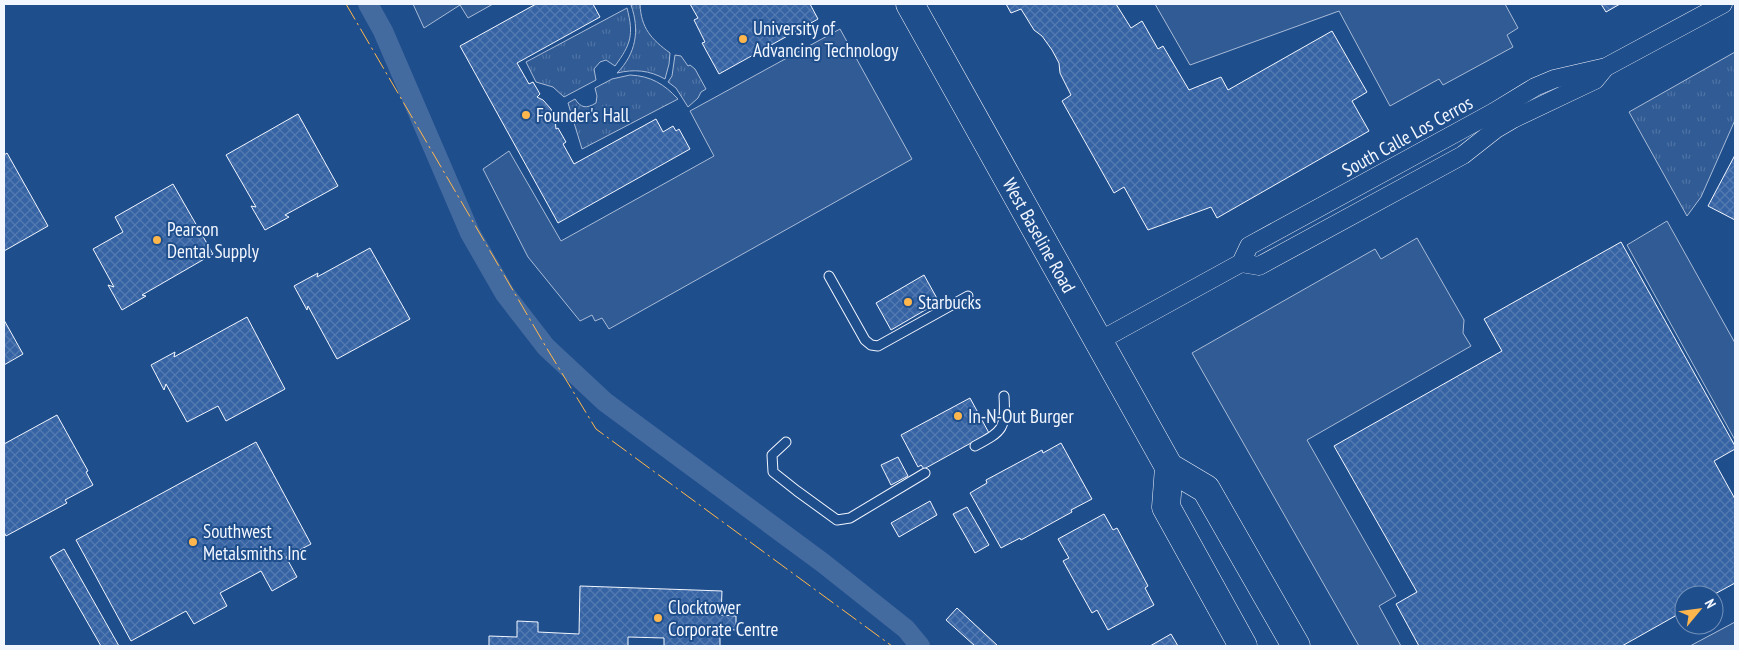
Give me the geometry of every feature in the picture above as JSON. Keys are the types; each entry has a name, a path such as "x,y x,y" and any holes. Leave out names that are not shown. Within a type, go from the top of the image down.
{"main road":[{"name":"West Baseline Road","path":"910,4 1169,467"},
{"path":"1243,646 1166,508 1169,467 1206,489 1296,646"}],"street":[{"name":"South Calle Los Cerros","path":"1099,341 1241,263 1249,246 1494,112 1536,87 1554,79 1606,67 1702,9 1723,4"},
{"name":"South Calle Los Cerros","path":"1241,263 1259,266 1463,155 1496,129 1513,119 1595,80 1606,67"},
{"path":"1340,196 1387,196 1408,173 1433,158 1438,142"}],"lane":[{"path":"829,276 865,340 871,345 878,346 968,296"},
{"path":"975,446 999,433 1006,418 1004,396"},
{"path":"786,442 772,455 773,472 797,492 838,520 850,518 925,473"}],"green space":[{"path":"640,4 642,20 652,38 670,53 665,79 641,71 617,73 632,50 636,32 631,5"},
{"path":"627,8 630,39 615,66 606,60 600,62 594,69 596,80 564,97 553,87 536,82 526,62"},
{"path":"1735,52 1735,120 1701,197 1687,216 1629,112"},
{"path":"675,55 681,56 688,66 690,65 695,69 706,89 688,107 676,88 668,82 672,76"},
{"path":"630,75 644,77 657,82 678,99 582,149 568,103 575,99 584,107 592,105 596,103 595,88 612,79"}],"shaded area":[{"path":"413,4 493,4 468,18 460,5 424,28"},
{"path":"1155,4 1505,4 1518,28 1507,35 1513,47 1443,85 1439,79 1390,106 1339,11 1190,65"},
{"path":"840,29 912,159 609,329 602,318 595,321 592,315 580,321 528,257 483,169 509,151 561,241 714,156 690,111"},
{"path":"1667,221 1735,343 1735,440 1627,245"},
{"path":"1417,238 1464,320 1463,333 1471,346 1307,440 1396,596 1379,606 1401,646 1359,646 1192,353 1375,249 1381,259"},
{"path":"1735,622 1735,646 1690,646 1711,635 1724,635 1724,628"}],"building":[{"name":"Founder's Hall","path":"536,4 593,4 600,17 517,63 529,84 533,82 540,94 537,97 543,100 551,109 555,118 556,129 558,128 566,142 563,144 574,164 656,119 663,132 673,126 676,131 679,129 690,149 558,223 460,46"},
{"name":"University of Advancing Technology","path":"690,4 810,4 818,19 719,74 702,43 705,42 694,20 698,18"},
{"path":"1006,4 1116,4 1131,28 1142,21 1158,49 1163,46 1189,90 1221,77 1228,90 1332,31 1367,92 1352,101 1369,131 1217,218 1211,207 1148,230 1124,187 1114,193 1062,101 1071,95 1060,73 1059,63 1052,50 1042,36 1034,30 1021,9 1011,13"},
{"path":"1601,4 1620,4 1606,12"},
{"path":"298,114 338,186 285,215 289,217 265,230 251,206 256,207 226,155"},
{"path":"7,153 48,226 4,251 4,155"},
{"path":"1735,155 1735,220 1708,206"},
{"name":"Pearson Dental Supply","path":"173,184 213,254 142,295 146,296 122,310 108,285 114,287 93,249 123,232 115,217"},
{"path":"1621,242 1735,446 1735,449 1714,461 1735,499 1735,583 1724,589 1724,585 1674,585 1674,617 1622,646 1419,646 1396,604 1417,592 1334,446 1502,351 1484,319"},
{"path":"370,248 410,319 337,359 308,306 307,310 294,286 318,273 317,277"},
{"name":"Starbucks","path":"924,275 939,302 891,330 876,303"},
{"path":"247,317 285,389 226,421 218,406 187,422 166,384 164,390 151,365 175,352 174,357"},
{"path":"4,320 23,354 4,365"},
{"name":"In-N-Out Burger","path":"970,398 989,433 924,469 921,465 918,467 901,435"},
{"path":"57,415 88,471 86,472 93,485 65,500 67,503 6,536 4,532 4,444"},
{"name":"Southwest Metalsmiths Inc","path":"256,442 311,544 286,557 297,577 272,591 261,571 220,593 227,606 194,624 186,611 131,641 76,540"},
{"path":"1061,443 1092,499 1021,540 1020,538 1001,548 970,493 987,483 986,480 1042,450 1043,453"},
{"path":"898,457 908,476 891,485 881,465"},
{"path":"930,501 937,515 899,537 891,523"},
{"path":"967,507 989,545 975,553 953,514"},
{"path":"1104,514 1113,530 1117,528 1148,586 1145,588 1154,605 1108,630 1097,610 1092,613 1063,561 1069,558 1058,539"},
{"path":"64,549 119,646 101,646 50,557"},
{"name":"Clocktower Corporate Centre","path":"580,586 722,591 721,615 736,616 736,630 720,629 720,646 664,646 664,638 628,637 628,646 489,646 489,636 517,637 517,621 538,622 538,632 579,634"},
{"path":"957,608 998,646 975,646 946,620"},
{"path":"1171,634 1178,646 1150,646"}],"waterway":[{"path":"368,4 383,31 470,233 505,294 546,347 605,402 823,563 906,629 920,646"}],"power":[{"path":"346,4 546,347 596,429 892,646"}],"place":[{"name":"University of Advancing Technology","path":"743,39"},
{"name":"Founder's Hall","path":"526,115"},
{"name":"Pearson Dental Supply","path":"157,240"},
{"name":"Starbucks","path":"908,302"},
{"name":"In-N-Out Burger","path":"958,416"},
{"name":"Southwest Metalsmiths Inc","path":"193,542"},
{"name":"Clocktower Corporate Centre","path":"658,618"}]}
